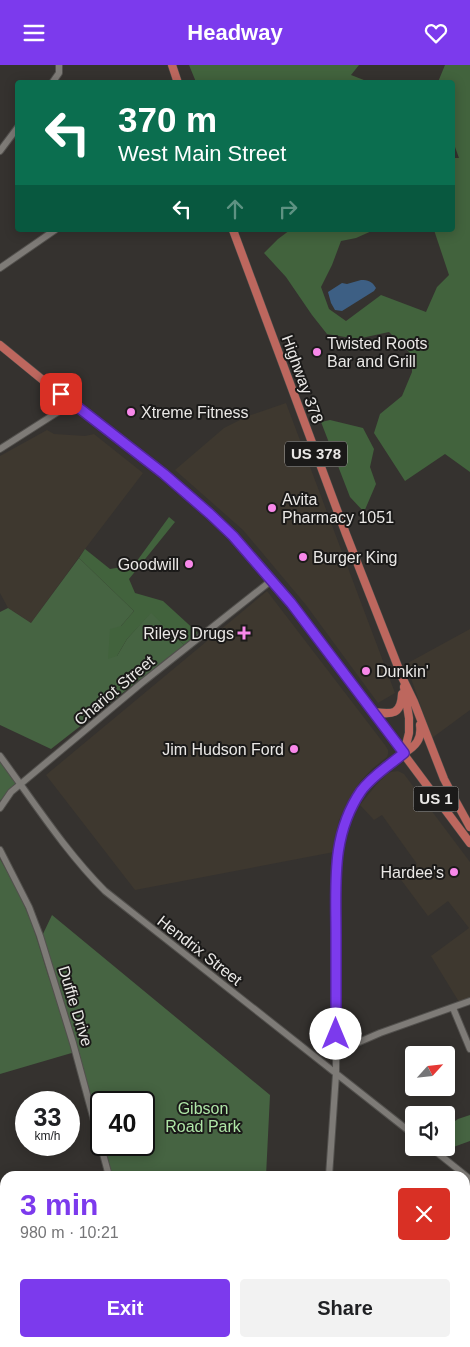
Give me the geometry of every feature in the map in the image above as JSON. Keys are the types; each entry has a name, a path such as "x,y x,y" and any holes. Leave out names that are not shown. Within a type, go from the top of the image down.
{"main road":[{"path":"172,65 177,80"},
{"name":"Highway 378","path":"234,232 346,534 402,677"},
{"name":"US 1","path":"0,345 164,474 233,536 291,603 470,843"},
{"path":"373,712 388,714 398,710 402,701 402,677"},
{"name":"US 378","path":"402,677 444,779 470,827"},
{"name":"US 378","path":"402,677 409,717 409,733 404,753"},
{"path":"404,753 415,745 420,738 418,715"}],"street":[{"path":"54,80 59,73 59,65"},
{"path":"0,151 15,131"},
{"path":"0,268 52,232"},
{"path":"0,449 72,403"},
{"name":"Chariot Street","path":"21,785 151,676 272,580"},
{"path":"329,1171 336,1074 337,867 342,831 346,818 365,786 404,753"},
{"name":"Hendrix Street","path":"0,756 80,864 105,891 405,1128"},
{"path":"0,808 11,792 21,785"},
{"name":"Duffie Drive","path":"0,850 29,907 40,936 73,1043 108,1171"},
{"path":"336,1052 386,1031 470,1001"},
{"path":"453,1008 470,1049"},
{"path":"441,1156 460,1171"}],"shaded area":[{"path":"286,403 395,693 378,703 306,605 243,530 175,470 224,428 248,416"},
{"path":"47,430 54,434 85,436 94,434 143,473 31,623 8,608 0,593 0,456"},
{"path":"267,591 385,745 388,750 387,757 360,782 350,799 339,820 334,852 135,890 46,775"},
{"path":"470,629 470,710 432,738 406,664"},
{"path":"398,771 404,774 470,862 470,998 459,1002 431,956 469,928 448,901 428,916 399,877 417,864 382,815 374,820 360,805 388,773"}],"green space":[{"path":"189,65 359,65 351,75 364,80 195,80"},
{"path":"445,65 470,65 470,472 445,454 405,481 374,433 380,414 402,396 412,372 412,355 389,332 357,339 327,334 286,277 264,253 287,232 370,232 356,238 341,241 321,287 329,309 346,321 381,295 426,312 437,287 449,275 435,232 455,232 455,158 459,158 455,147 455,80 439,80"},
{"path":"330,420 363,428 374,449 370,467 376,484 364,512 350,497 321,422"},
{"path":"169,517 175,522 129,579 135,593 163,601 198,633 184,645 151,613 127,639 117,656 108,659 110,629 121,626 134,611 79,558 85,549 110,569 134,565"},
{"path":"79,558 134,611 121,626 117,656 127,639 151,612 184,645 51,749 0,725 0,612 8,608 31,623"},
{"path":"0,761 16,783 0,801"},
{"path":"0,859 17,889 32,923 75,1052 0,1074"},
{"name":"Gibson Road Park","path":"52,915 270,1095 266,1171 111,1171 107,1156 155,1156 155,1091 90,1091 90,1099 42,936"},
{"path":"470,1115 470,1141 455,1146 455,1121"}],"water":[{"path":"361,280 371,282 376,288 374,291 342,311 335,310 328,292 342,283 347,284"}],"place":[{"name":"Twisted Roots Bar and Grill","path":"317,352"},
{"name":"Xtreme Fitness","path":"131,412"},
{"name":"Avita Pharmacy 1051","path":"272,508"},
{"name":"Burger King","path":"303,557"},
{"name":"Goodwill","path":"189,564"},
{"name":"Rileys Drugs","path":"244,633"},
{"name":"Dunkin'","path":"366,671"},
{"name":"Jim Hudson Ford","path":"294,749"},
{"name":"Hardee's","path":"454,872"}],"route":[{"path":"61,394 164,474 233,536 291,603 404,753 365,786 346,818 342,831 337,867 336,1034"}]}
